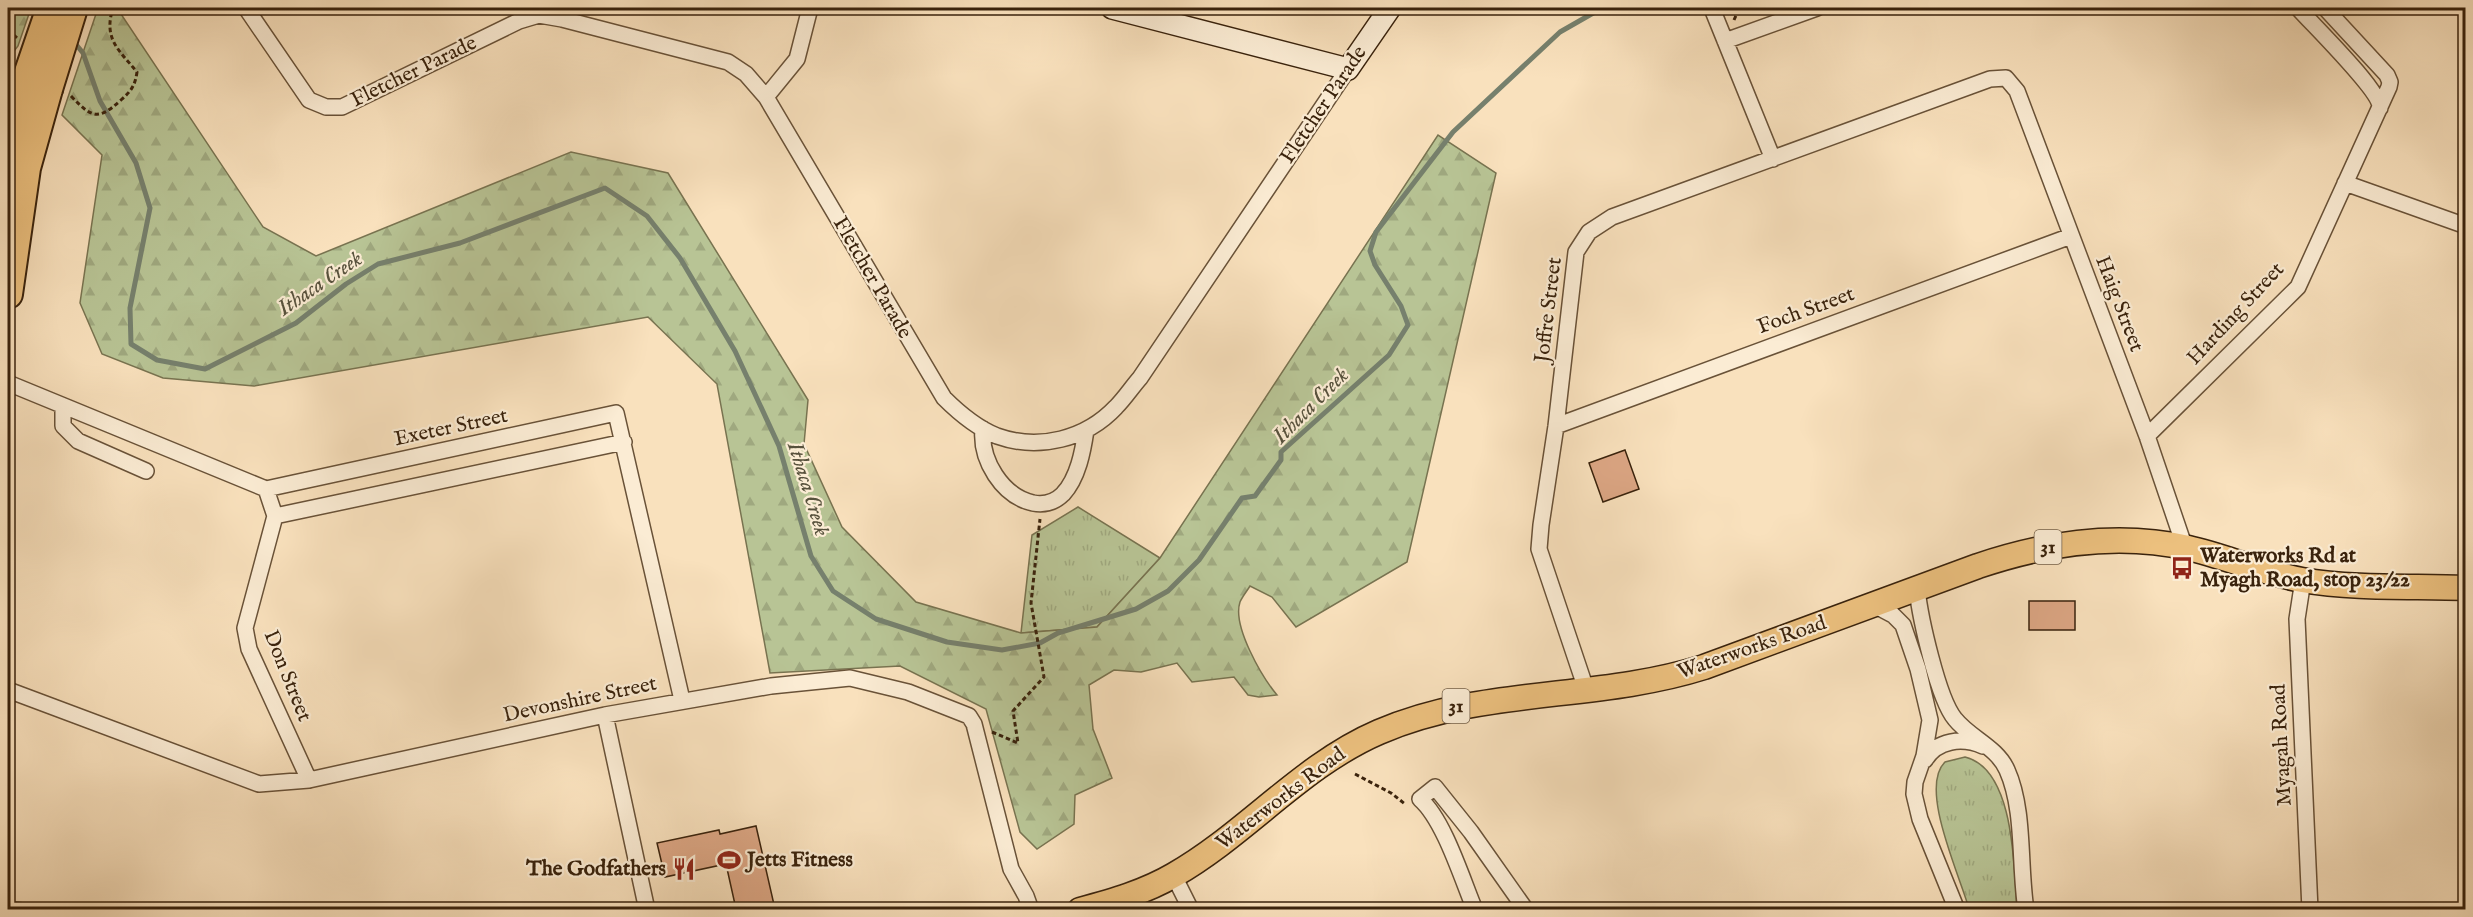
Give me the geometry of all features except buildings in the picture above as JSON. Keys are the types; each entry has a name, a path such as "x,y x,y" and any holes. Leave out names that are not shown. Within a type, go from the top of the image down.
{"highway":[{"path":"8,158 27,83 51,8"},
{"path":"8,294 26,168 27,83 73,8"}],"main road":[{"name":"Waterworks Road","path":"1080,909 1124,897 1174,876 1319,768 1375,733 1417,716 1467,704 1651,681 1685,673 2002,558 2063,544 2126,541 2185,548 2303,580 2466,588"}],"street":[{"name":"Fletcher Parade","path":"246,8 309,100 326,107 342,107 519,21 539,15 728,62 746,74 766,98 944,398 983,429 1014,441 1038,442 1063,440 1086,430 1115,408 1140,378 1390,8"},
{"path":"766,98 797,59 810,8"},
{"path":"1112,8 1348,69"},
{"path":"1725,41 1817,8"},
{"path":"2298,8 2369,85 2380,101 2380,108"},
{"name":"Harding Street","path":"2147,436 2298,287 2389,87 2390,82 2387,75 2325,8"},
{"path":"1713,10 1773,159"},
{"name":"Joffre Street","path":"1586,689 1539,549 1576,252 1589,232 1612,217 1990,79 2006,78"},
{"name":"Haig Street","path":"2006,78 2017,91 2147,436 2185,548"},
{"path":"2345,183 2466,226"},
{"name":"Foch Street","path":"1556,426 2071,236"},
{"path":"8,383 266,489 275,516 624,442"},
{"path":"63,406 63,426 78,441 146,471"},
{"name":"Exeter Street","path":"266,489 616,414 682,700"},
{"path":"983,429 982,442 987,459 997,478 1010,492 1024,501 1042,504 1054,501 1064,494 1082,454 1086,430"},
{"name":"Don Street","path":"275,516 245,628 249,649 309,780"},
{"name":"Myagah Road","path":"2303,580 2297,619 2310,909"},
{"path":"1917,589 1921,617 1934,665 1951,713 1962,727 1997,756 2008,772 2016,804 2026,909"},
{"path":"1874,605 1886,610 1901,622 1918,669 1930,720 1914,785 1917,809 1957,909"},
{"path":"1918,669 1934,665"},
{"name":"Devonshire Street","path":"8,690 259,784 309,780 682,700 771,686 850,678 908,692 969,716 974,724"},
{"path":"605,716 647,909"},
{"path":"974,724 1011,869 1031,909"},
{"path":"1920,768 1931,751 1948,742 1976,743 1997,756"},
{"path":"1475,909 1440,827 1420,799 1435,788 1471,832 1526,909"},
{"path":"1453,858 1455,844 1471,832"},
{"path":"1174,876 1191,909"}],"path":[{"path":"106,113 133,89 137,72 111,40 109,19 113,8"},
{"path":"974,724 1018,743 1013,711 1044,677 1031,603 1042,504"},
{"path":"1355,774 1391,792 1417,814 1427,806"}],"green space":[{"path":"8,8 31,8 18,46 8,59"},
{"path":"98,8 117,8 263,227 316,256 571,152 668,173 808,400 804,444 842,527 916,602 1021,633 1097,627 1160,558 1438,135 1496,173 1407,562 1296,627 1272,597 1250,586 1240,602 1240,624 1250,651 1277,695 1259,697 1248,695 1234,677 1192,682 1177,663 1141,672 1114,670 1089,685 1093,729 1112,778 1075,795 1074,824 1037,849 1020,832 986,709 900,666 770,673 717,384 648,317 254,386 163,378 102,354 80,303 102,155 62,115"},
{"path":"1078,507 1160,558 1097,627 1021,633 1032,535"},
{"path":"1965,757 1981,765 1994,780 2003,800 2009,822 2017,909 1969,909 1944,834 1936,792 1938,775 1945,762"},
{"path":"8,901 75,909 8,909"}],"waterway":[{"name":"Ithaca Creek","path":"74,42 83,53 100,101 136,163 150,208 130,308 131,344 157,360 205,369 296,323 346,284 378,264 460,243 605,188 647,216 680,258 735,351 779,446 811,556 833,591 876,619 947,642 1002,650 1040,643 1058,633 1136,609 1168,591 1199,560 1242,498 1255,496 1281,460 1281,452 1389,355 1408,325 1401,306 1375,265 1370,251 1376,232 1453,132 1560,32 1602,8"}],"place":[{"name":"Waterworks Rd at Myagh Road, stop 23/22","path":"2182,568"},
{"name":"Jetts Fitness","path":"729,860"},
{"name":"The Godfathers","path":"684,869"}]}
